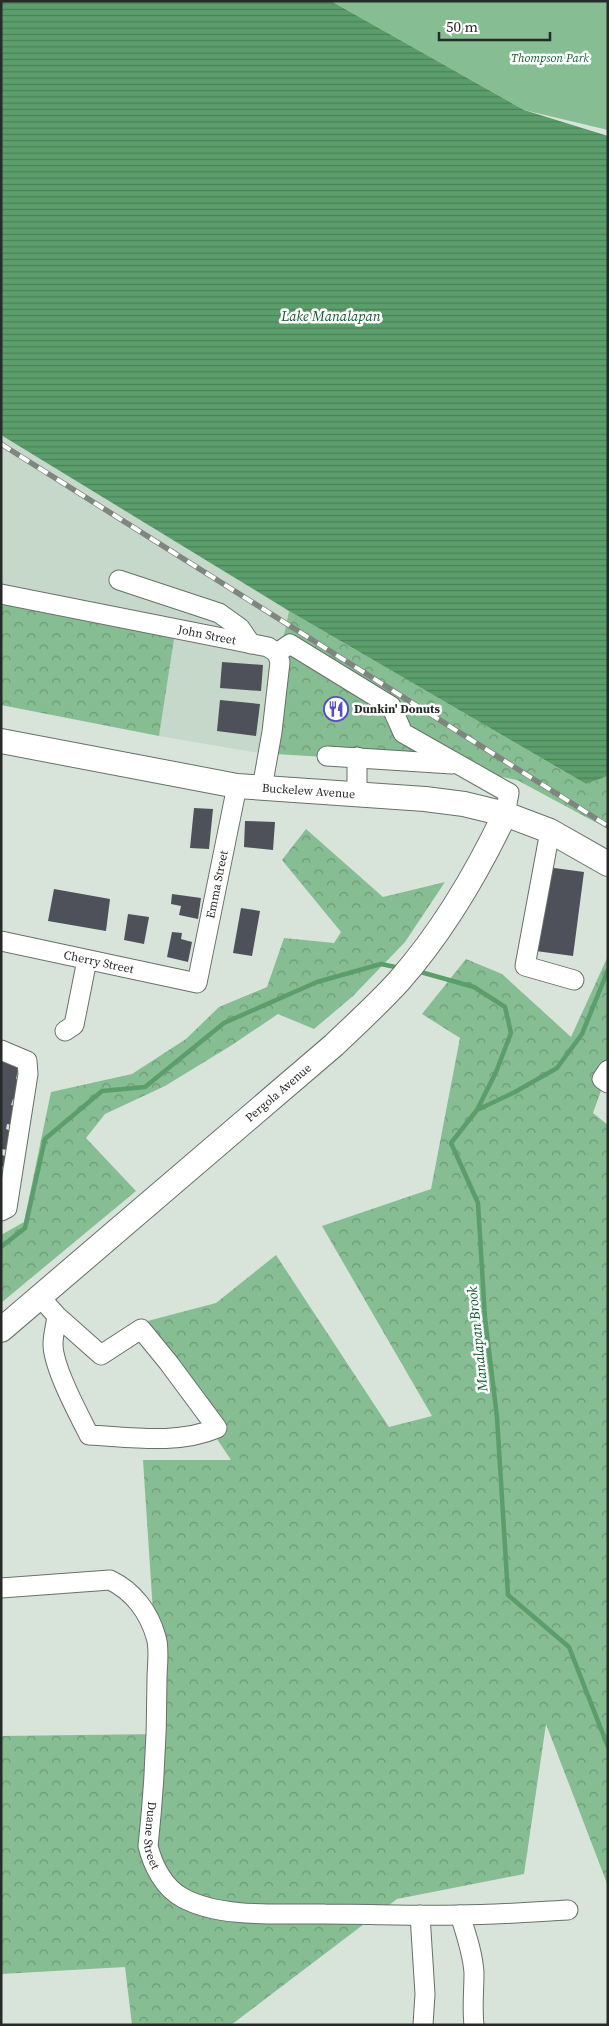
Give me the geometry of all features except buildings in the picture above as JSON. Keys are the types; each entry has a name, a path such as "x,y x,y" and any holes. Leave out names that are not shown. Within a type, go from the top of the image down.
{"main road":[{"name":"Buckelew Avenue","path":"1,741 237,786 464,804 505,814 550,831 608,864"},
{"name":"Pergola Avenue","path":"1,1330 334,1045 400,980 452,910 480,864 505,814"}],"street":[{"path":"119,580 219,613 240,628 252,644"},
{"name":"John Street","path":"1,594 268,647 277,653"},
{"path":"262,788 272,732 280,662 277,653 290,644 392,706 403,733 509,793 505,814"},
{"path":"327,756 458,764"},
{"path":"357,758 357,795"},
{"name":"Emma Street","path":"197,982 237,786"},
{"path":"550,831 525,966 574,980"},
{"name":"Cherry Street","path":"1,941 197,982"},
{"path":"65,1030 74,1025 87,960"},
{"path":"1,1050 27,1061 28,1074 7,1208 1,1211"},
{"path":"608,1070 602,1079 608,1083"},
{"path":"40,1297 57,1316 101,1355 140,1329 168,1362 216,1428 202,1434 170,1438 89,1435 74,1406 55,1357 53,1342 57,1316"},
{"name":"Duane Street","path":"1,1588 110,1580 134,1596 143,1608 157,1638 157,1698 148,1846 157,1872 172,1890 182,1898 199,1905 225,1910 263,1913 460,1915 568,1910"},
{"path":"420,1915 425,1994 423,2025"},
{"path":"460,1915 469,1943 474,1971 472,2012 474,2025"}],"shaded area":[{"path":"1,435 289,611 259,753 159,736 175,626 1,600"}],"green space":[{"name":"Thompson Park","path":"331,1 608,1 608,130 524,110"},
{"path":"1,600 176,626 159,736 1,705"},
{"path":"289,611 586,784 608,776 608,829 517,780 439,764 259,753"},
{"path":"306,829 383,897 445,882 405,942 353,996 314,1029 278,1014 165,1086 105,1114 86,1138 136,1191 1,1303 1,1235 24,1222 51,1092 132,1074 186,1039 219,1007 267,987 284,938 334,943 341,932 282,860"},
{"path":"608,956 608,1071 593,1113 608,1125 608,1886 546,1724 524,1874 397,1899 231,2025 132,2025 125,1967 1,1974 1,1736 161,1734 143,1460 231,1460 140,1323 216,1303 276,1255 389,1427 432,1416 322,1226 431,1189 460,1038 422,1014 466,959 502,974 571,1037"}],"water":[{"name":"Lake Manalapan","path":"1,1 331,1 524,110 608,136 608,776 586,784 289,611 1,435"}],"waterway":[{"path":"1,1247 25,1228 45,1139 102,1091 145,1087 224,1023 317,982 381,964 400,968"},
{"name":"Manalapan Brook","path":"608,970 582,1034 557,1068 515,1092 477,1110 451,1143 478,1203 485,1318 497,1417 508,1595 569,1647 608,1747"},
{"path":"417,971 474,987 505,1007 511,1033 496,1072 477,1110"}],"railway":[{"path":"1,444 608,826"}],"place":[{"name":"Dunkin' Donuts","path":"336,709"}]}
